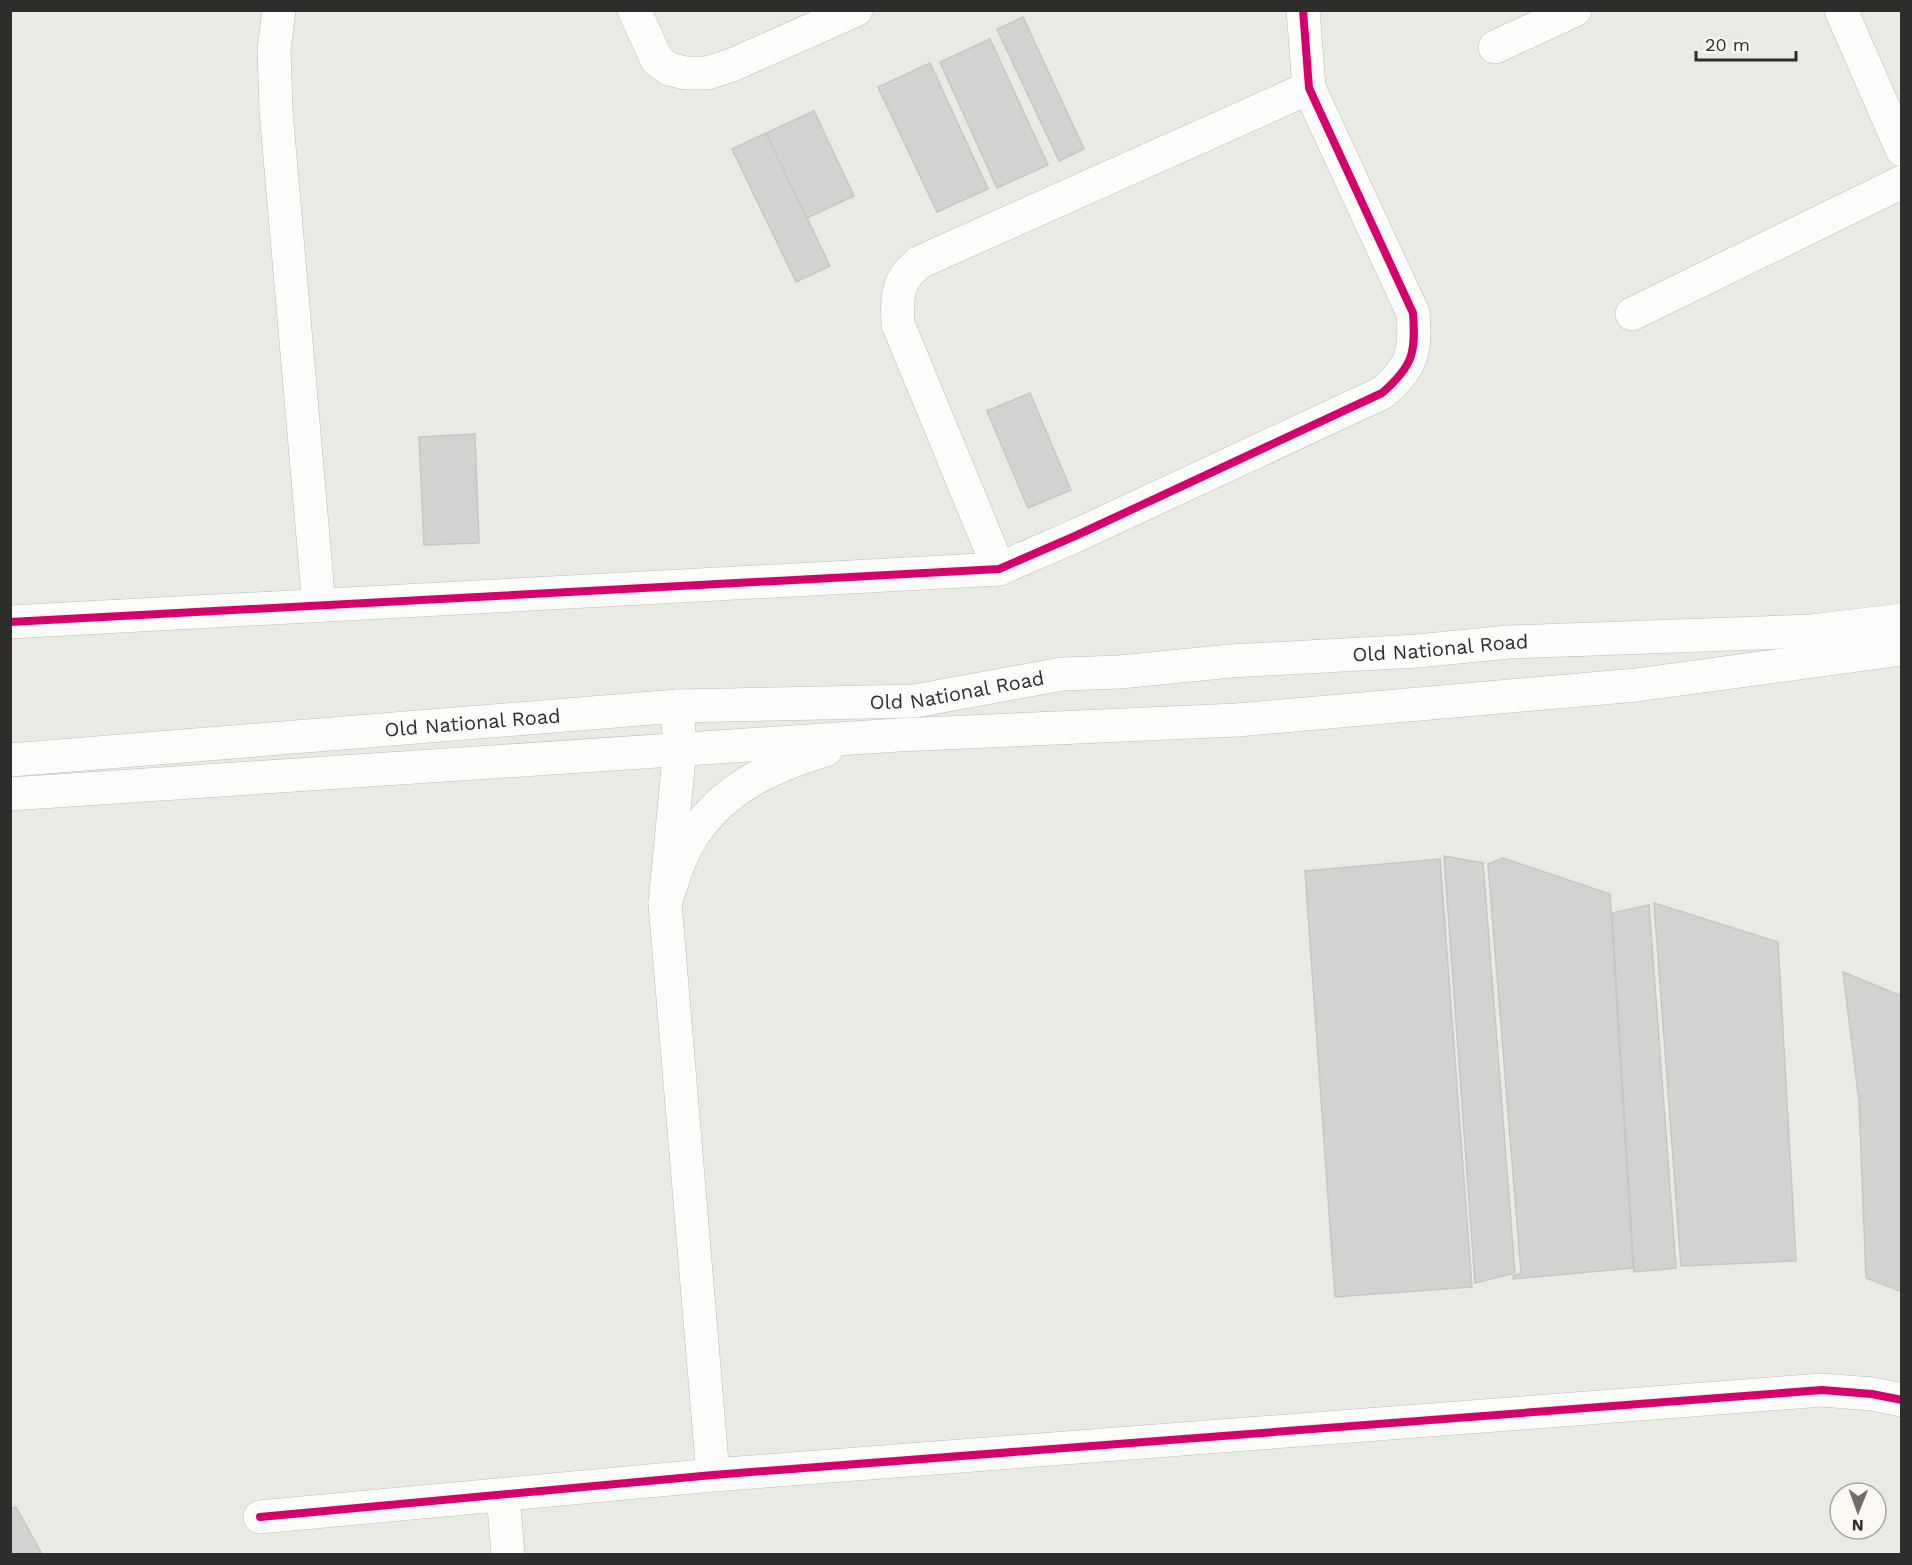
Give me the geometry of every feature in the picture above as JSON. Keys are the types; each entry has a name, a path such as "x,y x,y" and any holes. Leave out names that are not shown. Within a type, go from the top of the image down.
{"street":[{"path":"279,10 274,49 276,111 319,606"},
{"path":"634,10 657,60 669,69 685,73 707,73 732,65 856,10"},
{"path":"10,622 999,568 1075,536 1382,393 1402,376 1412,355 1413,313 1309,88 1303,10"},
{"path":"1495,47 1575,10"},
{"path":"1841,10 1902,150"},
{"path":"999,568 898,324 896,300 908,271 920,262 1309,88"},
{"path":"1632,314 1902,182"},
{"name":"Old National Road","path":"10,760 678,706 915,701 1062,674 1120,672 1231,661 1417,651 1509,642 1812,631 1902,620"},
{"name":"Old National Road","path":"10,794 680,748 1237,720 1574,691 1719,675 1902,649"},
{"path":"678,706 680,748 665,903 713,1476"},
{"path":"665,903 684,852 693,835 722,801 741,785 815,753 868,738"},
{"path":"260,1517 713,1476 1822,1390 1872,1394 1902,1400"},
{"path":"503,1494 508,1554"}],"building":[{"path":"1023,17 1084,149 1059,161 997,29"},
{"path":"990,39 1048,165 997,188 940,62"},
{"path":"930,63 988,189 937,212 878,87"},
{"path":"814,111 854,196 807,218 766,133"},
{"path":"766,133 830,266 796,282 732,149"},
{"path":"1030,393 1071,490 1028,508 987,411"},
{"path":"475,434 479,543 424,545 419,437"},
{"path":"1444,856 1483,863 1515,1273 1475,1283"},
{"path":"1503,858 1610,894 1633,1268 1513,1279 1513,1276 1521,1273 1488,864"},
{"path":"1440,859 1472,1287 1335,1297 1305,871"},
{"path":"1654,903 1778,942 1796,1261 1681,1266"},
{"path":"1649,905 1676,1268 1634,1272 1612,913"},
{"path":"1843,972 1902,996 1902,1292 1866,1278 1859,1101"},
{"path":"16,1507 42,1554 10,1554 10,1510"}],"cycle path":[{"path":"10,622 999,569 1382,393 1400,375 1410,358 1414,339 1413,313 1309,88 1303,10"},
{"path":"260,1517 713,1475 1822,1390 1872,1394 1902,1400"}]}
